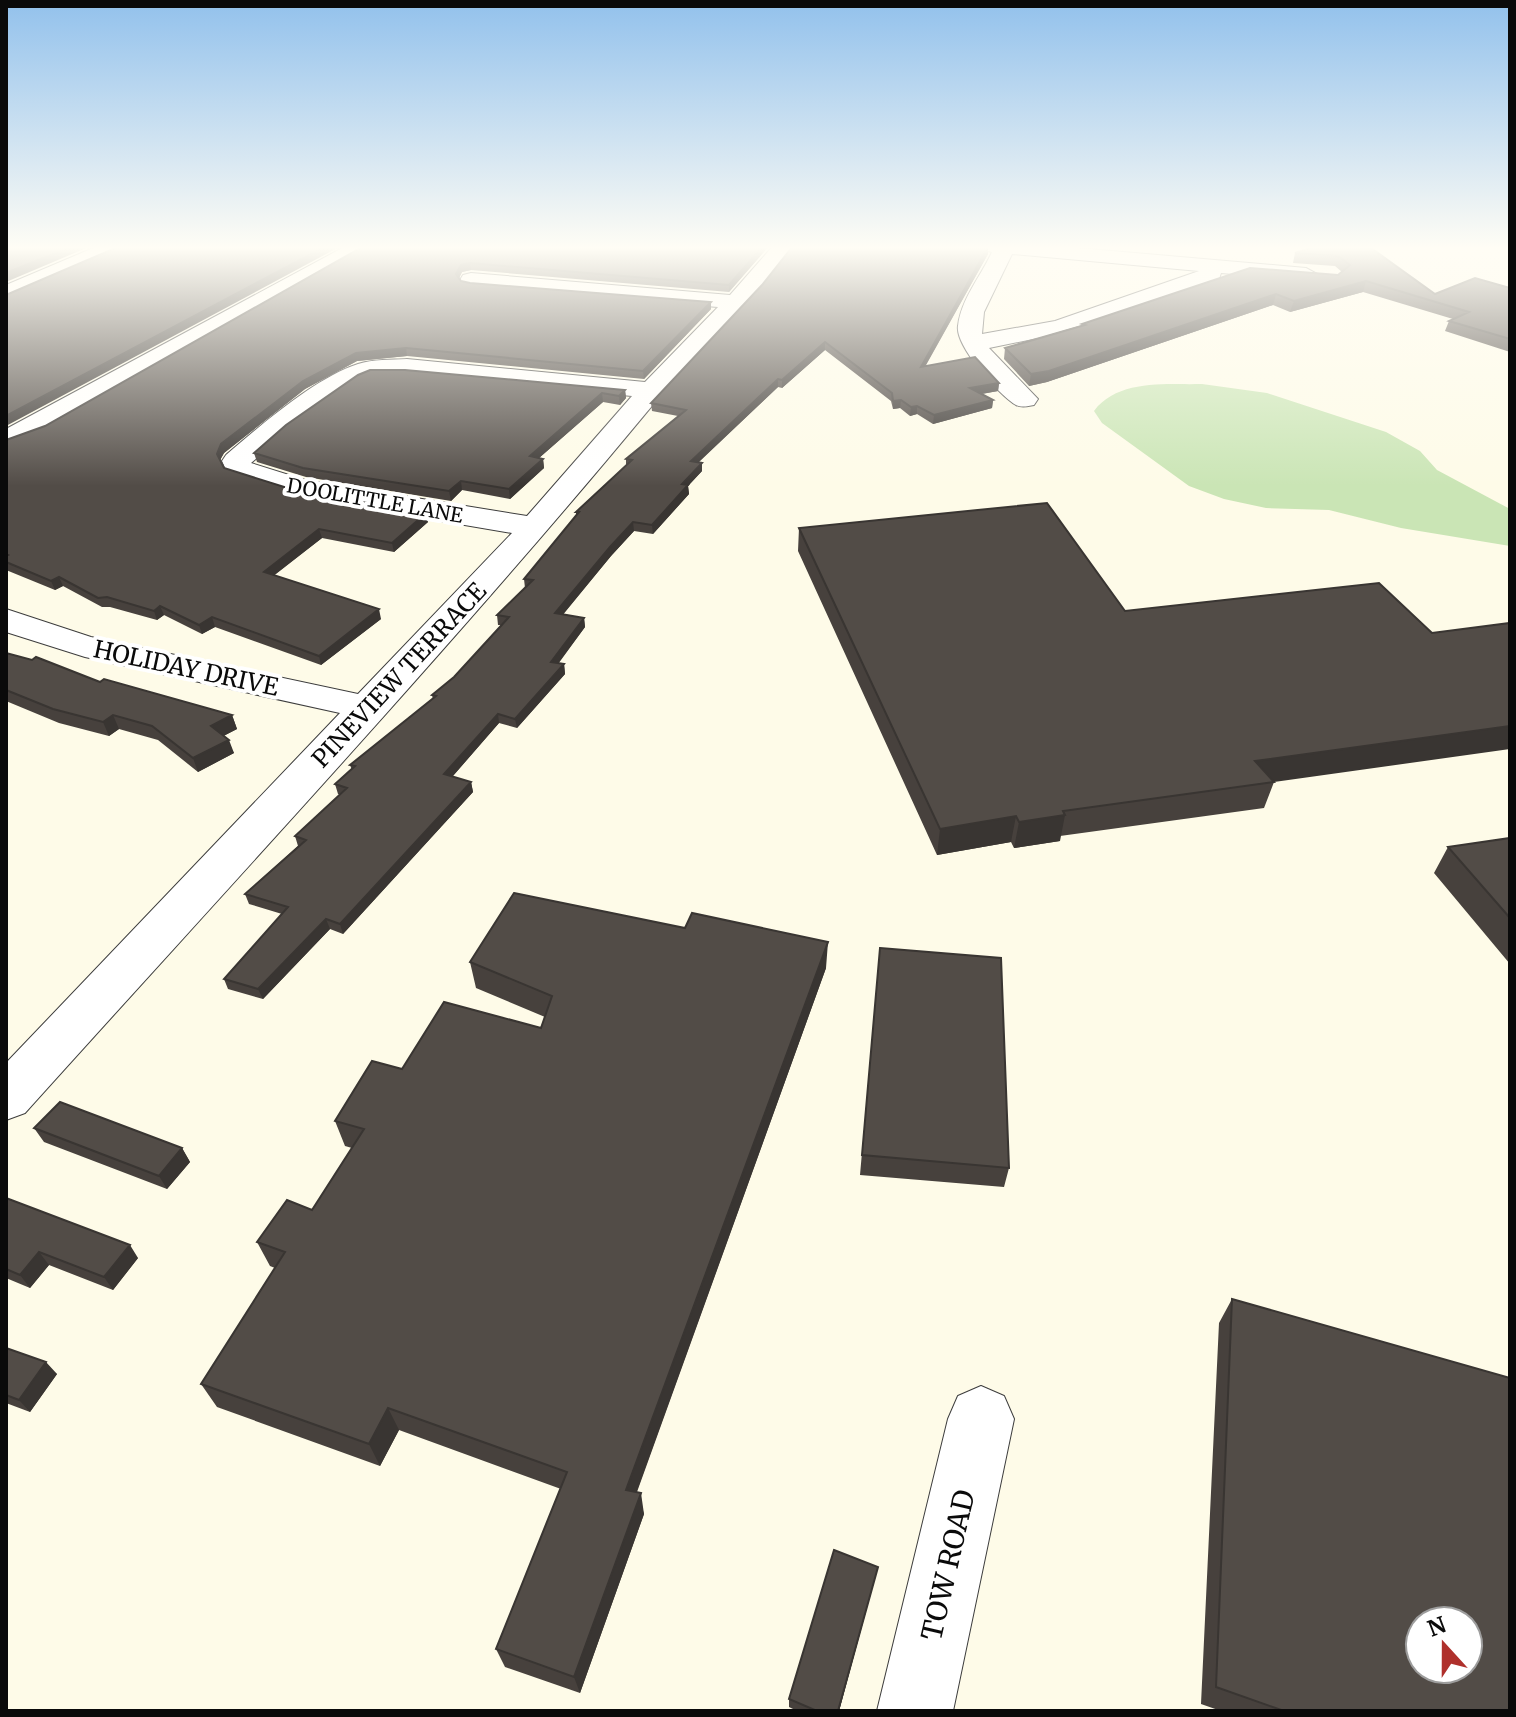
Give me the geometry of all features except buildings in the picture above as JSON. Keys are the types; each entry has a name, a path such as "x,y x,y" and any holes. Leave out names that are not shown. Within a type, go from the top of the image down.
{"street":[{"path":"6,439 215,326"},
{"name":"PINEVIEW TERRACE","path":"6,1098 535,527 651,390 713,326"},
{"path":"970,326 973,342 998,373 1025,399"},
{"path":"973,342 1007,341 1059,326"},
{"name":"DOOLITTLE LANE","path":"535,527 300,488 238,468 236,461 317,396 368,369 407,367 651,390"},
{"name":"HOLIDAY DRIVE","path":"6,619 32,631 85,646 368,708"},
{"name":"TOW ROAD","path":"915,1711 981,1419"}],"green space":[{"path":"1202,384 1267,393 1386,432 1420,451 1437,470 1510,509 1510,546 1401,528 1329,510 1266,508 1224,499 1189,486 1102,423 1094,411 1116,393 1129,389"}]}
